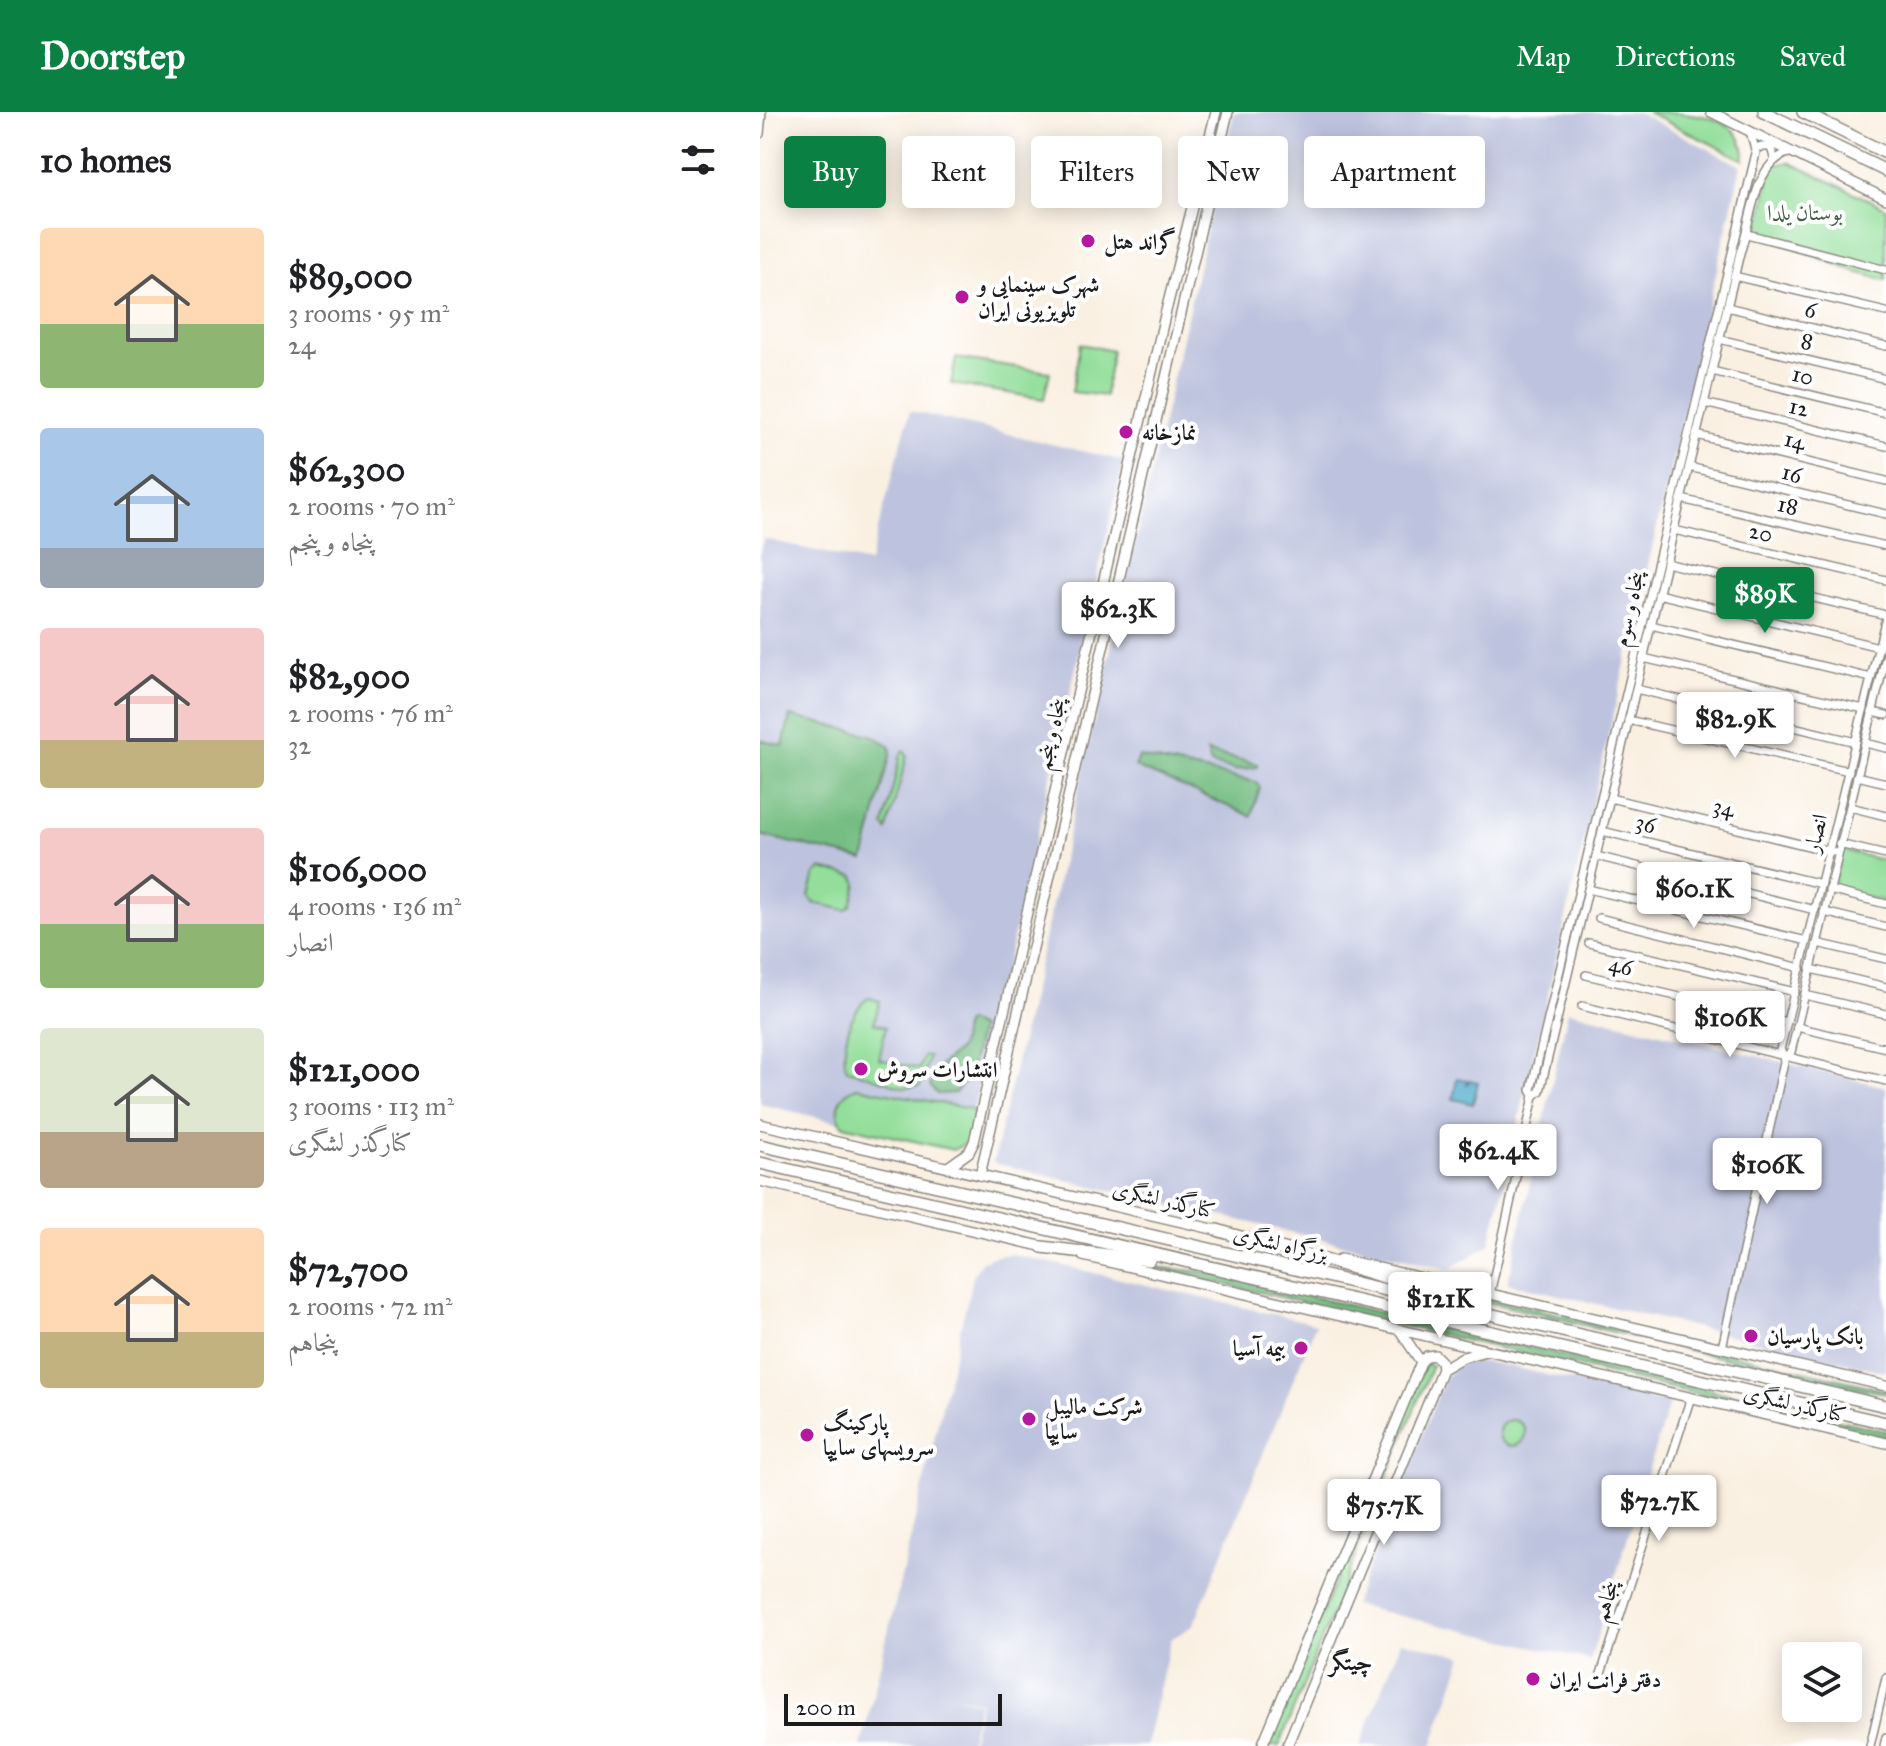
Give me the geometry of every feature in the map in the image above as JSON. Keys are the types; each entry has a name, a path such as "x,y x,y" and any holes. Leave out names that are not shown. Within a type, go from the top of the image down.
{"highway":[{"path":"1764,112 1886,171"},
{"path":"1803,112 1886,153"},
{"name":"بزرگراه لشگری","path":"760,1145 1461,1305 1840,1396 1886,1404"},
{"name":"بزرگراه لشگری","path":"760,1163 1886,1423"},
{"path":"1217,1230 1301,1256 1379,1274 1461,1305"},
{"path":"1042,1247 1185,1263"}],"main road":[{"path":"1711,112 1886,199"},
{"name":"پنجاه و پنجم","path":"971,1147 1158,356 1212,113"},
{"name":"پنجاه و پنجم","path":"980,1175 1227,114"},
{"path":"1158,356 1169,359"},
{"path":"1058,782 1070,784"},
{"name":"کنارگذر لشگری","path":"760,1124 1886,1386"},
{"path":"948,1167 971,1147 987,1152"},
{"name":"کنارگذر لشگری","path":"760,1181 1886,1443"},
{"path":"1399,1329 1421,1362"},
{"path":"1442,1369 1463,1357 1488,1350"},
{"path":"1262,1746 1421,1362 1427,1356 1435,1355 1441,1361 1442,1369 1287,1746"}],"street":[{"path":"760,134 762,112"},
{"path":"1212,113 1227,114"},
{"path":"1750,131 1757,147 1771,147 1774,158 1794,152"},
{"name":"پنجاه و سوم","path":"1534,1096 1531,1090 1736,252 1757,147"},
{"name":"پنجاه و سوم","path":"1490,1294 1534,1096 1540,1091 1712,371 1734,276 1736,252 1747,234 1764,171 1774,158"},
{"path":"1747,234 1886,270"},
{"path":"1734,276 1886,312"},
{"name":"6","path":"1727,307 1886,346"},
{"name":"8","path":"1719,339 1886,379"},
{"name":"10","path":"1712,371 1886,413"},
{"name":"12","path":"1704,403 1886,446"},
{"name":"14","path":"1696,435 1886,481"},
{"name":"16","path":"1689,467 1886,514"},
{"name":"18","path":"1681,499 1886,546"},
{"name":"20","path":"1674,530 1886,580"},
{"path":"1666,563 1886,616"},
{"path":"1658,594 1879,647"},
{"name":"انصار","path":"1879,680 1879,647 1886,616"},
{"path":"1651,625 1879,680"},
{"name":"انصار","path":"1722,1348 1785,1057 1791,1052 1829,890 1849,771 1886,656"},
{"path":"1643,658 1886,715"},
{"path":"1636,689 1856,742"},
{"name":"انصار","path":"1785,1057 1780,1050 1821,884 1850,807 1865,743 1868,711"},
{"path":"1628,720 1849,771"},
{"path":"1865,743 1886,748"},
{"path":"1857,776 1886,783"},
{"name":"34","path":"1610,798 1835,849 1886,855"},
{"path":"1850,807 1886,816"},
{"name":"36","path":"1602,831 1821,884"},
{"path":"1596,856 1815,910"},
{"path":"1588,889 1807,941"},
{"path":"1829,890 1886,904"},
{"path":"1824,912 1886,927"},
{"path":"1599,918 1801,968"},
{"path":"1589,943 1795,992"},
{"path":"1817,943 1886,959"},
{"path":"1811,969 1886,987"},
{"name":"46","path":"1586,975 1787,1022"},
{"path":"1805,995 1886,1014"},
{"path":"1582,1006 1886,1081"},
{"path":"1797,1027 1886,1048"},
{"name":"پنجاهم","path":"1599,1680 1691,1397"},
{"path":"1870,1746 1886,1678"},
{"path":"1884,1746 1886,1737"}],"shaded area":[{"path":"1234,112 1637,112 1741,166 1490,1244 1450,1269 993,1163 1212,208 1288,208 1288,136 1228,136"},
{"path":"910,411 1124,461 966,1141 950,1148 760,1104 760,550 764,539 869,563"},
{"path":"1568,1011 1886,1087 1886,1372 1508,1283"},
{"path":"1012,1254 1316,1324 1193,1626 1171,1639 1146,1746 970,1746 981,1701 944,1694 979,1702 968,1746 861,1746 973,1276 981,1262"},
{"path":"1465,1360 1499,1364 1669,1403 1590,1660 1353,1605 1446,1376"},
{"path":"1401,1641 1463,1656 1432,1746 1360,1746"}],"green space":[{"path":"1647,112 1694,115 1724,124 1735,132 1742,144 1744,160"},
{"name":"بوستان یلدا","path":"1789,162 1886,208 1886,280 1855,272 1758,233 1772,166"},
{"path":"1080,344 1112,350 1105,396 1072,392"},
{"path":"956,358 1050,372 1044,399 951,384"},
{"path":"790,716 871,735 889,745 891,752 864,860 760,835 760,740 783,746"},
{"path":"904,751 907,756 887,830 884,826"},
{"path":"1207,752 1258,764 1258,767 1236,770 1211,764"},
{"path":"1139,757 1256,782 1260,787 1251,816 1135,767"},
{"path":"1841,850 1886,861 1886,902 1833,889"},
{"path":"821,869 854,876 857,884 851,906 846,910 814,903 809,896 815,874"},
{"path":"869,998 880,1001 874,1023 886,1027 879,1059 919,1069 924,1056 929,1057 920,1086 905,1088 847,1069 845,1052 848,1030 857,1010"},
{"path":"967,1022 980,1028 969,1077 955,1093 937,1094 930,1086 933,1077 941,1064 957,1051"},
{"path":"857,1087 970,1109 975,1114 967,1143 953,1150 843,1125 838,1113 840,1102 846,1093"},
{"path":"1150,1267 1207,1272 1886,1431 1886,1438"},
{"path":"1418,1281 1886,1390 1886,1393 1832,1384 1437,1290"},
{"path":"1425,1364 1432,1365 1279,1746 1267,1746"},
{"path":"1512,1420 1521,1424 1525,1433 1521,1442 1512,1446 1503,1442 1499,1433 1503,1424"}],"water":[{"path":"1457,1078 1467,1080 1467,1086 1469,1080 1478,1082 1473,1104 1453,1099"}],"place":[{"name":"گراند هتل","path":"1088,241"},
{"name":"شهرک سینمایی و تلویزیونی ایران","path":"962,297"},
{"name":"نمازخانه","path":"1126,432"},
{"name":"انتشارات سروش","path":"861,1069"},
{"name":"بانک پارسیان","path":"1751,1336"},
{"name":"بیمه آسیا","path":"1301,1348"},
{"name":"شرکت مالیبل سایپا","path":"1029,1419"},
{"name":"پارکینگ سرویسهای سایپا","path":"807,1435"},
{"name":"دفتر فرانت ایران","path":"1533,1679"}],"district":[{"name":"چیتگر","path":"1351,1662"}]}
